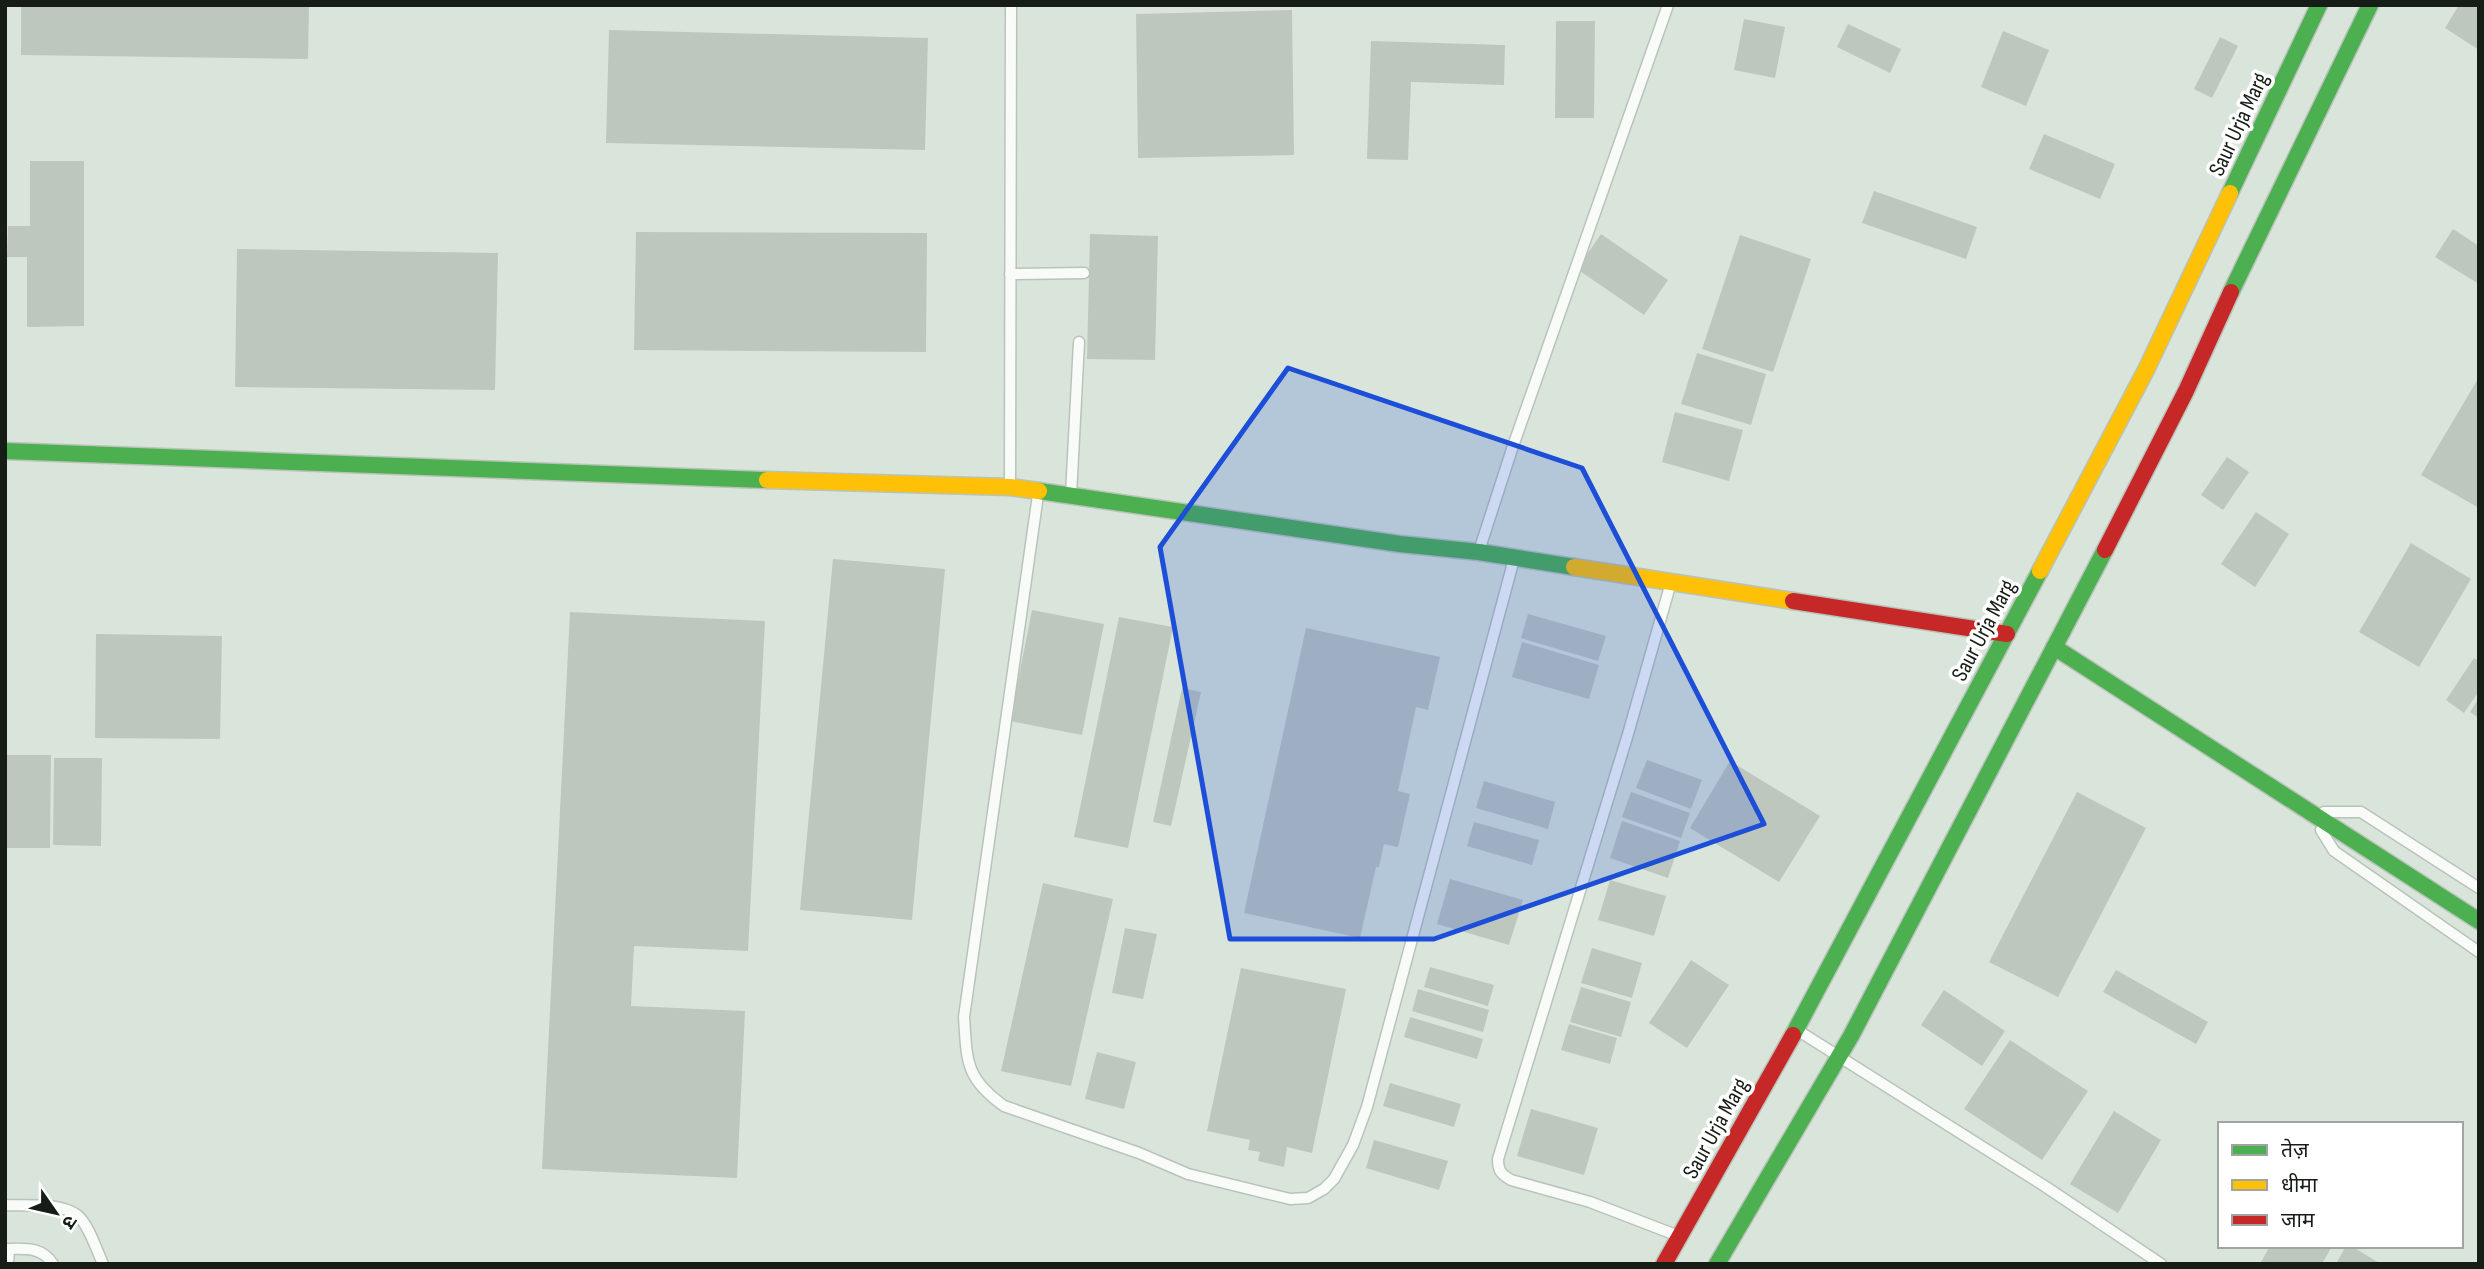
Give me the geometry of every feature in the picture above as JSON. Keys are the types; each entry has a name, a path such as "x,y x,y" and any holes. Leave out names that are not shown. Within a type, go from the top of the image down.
{"street":[{"name":"Saur Urja Marg","path":"1664,1264 1797,1030 2146,370 2319,5"},
{"path":"1717,1264 1838,1056 1927,893 2186,391 2260,229 2370,5"},
{"path":"5,452 756,480 1010,486 1400,544 1479,552 2007,634"},
{"path":"2054,647 2479,922"}],"lane":[{"path":"1010,486 1011,5"},
{"path":"1479,552 1512,449 1668,5"},
{"path":"1010,274 1084,273"},
{"path":"1071,495 1079,342"},
{"path":"1038,491 964,1017 967,1056 974,1077 986,1093 1004,1106 1139,1153 1188,1174 1290,1199 1308,1198 1324,1189 1334,1179 1353,1144 1362,1119 1515,558"},
{"path":"1671,583 1628,734 1498,1159 1498,1168 1511,1180 1590,1202 1680,1237"},
{"path":"2309,812 2361,812 2479,888"},
{"path":"2309,812 2334,850 2479,953"},
{"path":"1797,1030 2046,1187 2161,1264"},
{"path":"5,1205 58,1208 77,1215 89,1233 103,1264"},
{"path":"8,1264 7,1250 36,1249 48,1256 53,1264"}],"highlighted area":[{"path":"1288,368 1582,468 1764,824 1434,939 1230,939 1160,547"}],"building":[{"path":"21,5 309,5 308,59 21,55"},
{"path":"2459,5 2479,5 2479,50 2445,28"},
{"path":"1292,10 1294,155 1138,158 1136,14"},
{"path":"1744,19 1785,27 1775,78 1734,70"},
{"path":"1556,21 1595,21 1594,118 1555,118"},
{"path":"1848,24 1901,49 1890,73 1837,47"},
{"path":"609,30 928,38 925,150 606,143"},
{"path":"2003,31 2049,50 2026,106 1981,87"},
{"path":"2220,37 2238,46 2212,98 2194,89"},
{"path":"1371,41 1505,45 1504,85 1411,82 1408,160 1367,159"},
{"path":"2044,134 2115,164 2100,199 2029,169"},
{"path":"30,161 84,161 84,326 27,327 27,257 7,257 8,226 30,226"},
{"path":"1874,191 1977,227 1966,259 1862,223"},
{"path":"2453,229 2479,246 2479,284 2435,257"},
{"path":"636,232 927,233 926,352 634,350"},
{"path":"1090,234 1158,236 1155,360 1087,359"},
{"path":"1601,234 1668,280 1644,315 1577,269"},
{"path":"1740,235 1811,259 1773,372 1702,349"},
{"path":"237,249 498,253 495,390 235,387"},
{"path":"1697,353 1766,374 1751,425 1681,404"},
{"path":"2479,377 2479,508 2421,475"},
{"path":"1675,412 1743,430 1729,481 1662,462"},
{"path":"2227,457 2249,472 2223,510 2201,495"},
{"path":"2256,512 2289,534 2255,587 2221,564"},
{"path":"2411,543 2471,579 2419,667 2359,632"},
{"path":"833,559 945,569 912,920 800,910"},
{"path":"1032,610 1104,624 1082,735 1010,721"},
{"path":"570,612 765,621 748,951 634,946 631,1006 745,1011 737,1178 542,1169"},
{"path":"1528,614 1606,636 1598,661 1521,638"},
{"path":"1119,617 1173,627 1128,848 1074,837"},
{"path":"1306,628 1440,657 1428,710 1416,707 1398,791 1410,794 1398,847 1384,844 1360,938 1244,913"},
{"path":"96,634 222,636 220,739 95,738"},
{"path":"1522,642 1599,665 1589,699 1512,677"},
{"path":"2474,658 2479,661 2479,691 2464,713 2446,700"},
{"path":"1182,688 1201,692 1171,826 1153,822"},
{"path":"2479,698 2479,718 2470,712"},
{"path":"5,755 51,755 50,848 5,848"},
{"path":"54,758 102,758 101,846 53,845"},
{"path":"1647,760 1702,780 1691,809 1636,788"},
{"path":"1730,761 1820,816 1779,882 1690,828"},
{"path":"1484,781 1555,802 1548,829 1476,808"},
{"path":"1631,792 1690,813 1681,838 1622,817"},
{"path":"2077,792 2146,828 2058,997 1989,962"},
{"path":"1622,821 1680,841 1668,878 1610,858"},
{"path":"1474,822 1539,840 1532,865 1467,846"},
{"path":"1450,879 1523,900 1509,945 1437,924"},
{"path":"1610,880 1666,896 1654,936 1598,920"},
{"path":"1043,883 1113,899 1071,1086 1001,1071"},
{"path":"1125,928 1157,934 1143,999 1112,993"},
{"path":"1592,948 1642,963 1632,998 1581,983"},
{"path":"1691,960 1729,985 1687,1048 1649,1023"},
{"path":"1430,967 1494,985 1488,1006 1424,987"},
{"path":"1241,968 1346,989 1312,1153 1287,1147 1284,1167 1258,1161 1260,1152 1248,1150 1250,1140 1207,1131"},
{"path":"2116,970 2208,1022 2196,1044 2103,992"},
{"path":"1581,987 1631,1002 1621,1037 1570,1022"},
{"path":"1418,989 1489,1010 1483,1032 1412,1011"},
{"path":"1944,990 2005,1031 1982,1066 1921,1025"},
{"path":"1410,1017 1483,1039 1477,1059 1404,1037"},
{"path":"1569,1024 1617,1038 1610,1064 1561,1050"},
{"path":"2010,1040 2088,1091 2042,1160 1964,1109"},
{"path":"1097,1052 1136,1062 1124,1109 1085,1099"},
{"path":"1390,1083 1461,1104 1454,1127 1383,1106"},
{"path":"1531,1109 1598,1128 1584,1175 1517,1156"},
{"path":"2114,1111 2161,1140 2118,1213 2070,1184"},
{"path":"1374,1140 1448,1161 1439,1190 1366,1168"},
{"path":"2269,1248 2331,1248 2322,1264 2260,1264"},
{"path":"2345,1248 2354,1248 2381,1264 2336,1264"}],"traffic: fast":[{"path":"2230,193 2319,5"},
{"path":"2231,292 2370,5"},
{"path":"5,451 767,480"},
{"path":"1039,491 1574,567"},
{"path":"1717,1264 1851,1036 2105,550"},
{"path":"1793,1035 2040,571"},
{"path":"2054,647 2479,921"}],"traffic: slow":[{"path":"2040,571 2146,370 2230,193"},
{"path":"767,480 1010,487 1039,491"},
{"path":"1574,567 1793,601"}],"traffic: jam":[{"path":"2105,550 2186,391 2231,292"},
{"path":"1793,601 2007,634"},
{"path":"1664,1264 1793,1035"}]}
